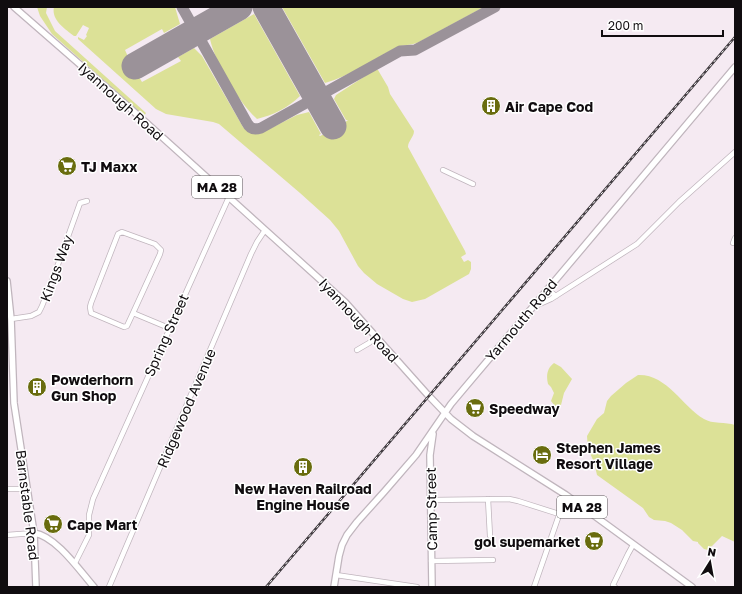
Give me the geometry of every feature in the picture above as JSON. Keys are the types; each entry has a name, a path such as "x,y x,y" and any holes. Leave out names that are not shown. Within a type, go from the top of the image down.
{"main road":[{"name":"Iyannough Road","path":"16,7 345,302 444,413 473,436 566,495 692,587"},
{"name":"Yarmouth Road","path":"334,587 340,550 350,530 419,451 444,413 531,307 735,67"},
{"name":"Barnstable Road","path":"7,281 11,319 9,347 14,403 34,533 36,587"},
{"name":"Camp Street","path":"432,587 430,455 433,431"},
{"path":"419,451 425,451 430,455"},
{"path":"34,533 39,534 50,541 75,563 94,587"}],"street":[{"path":"531,307 547,302 637,244 683,199 735,152"},
{"path":"443,170 473,184"},
{"name":"Spring Street","path":"75,563 89,534 89,515 93,499 229,197"},
{"name":"Kings Way","path":"11,319 31,316 39,312 80,203 87,201"},
{"name":"Ridgewood Avenue","path":"109,587 256,242 265,230"},
{"path":"122,232 155,244 161,250 133,312 126,326 124,327 91,313 90,307 118,234 122,232"},
{"path":"733,243 735,238"},
{"path":"547,289 556,296"},
{"path":"133,312 169,328"},
{"path":"357,350 370,343 376,337"},
{"path":"7,489 27,489"},
{"path":"534,587 566,495"},
{"path":"488,499 490,536"},
{"path":"431,500 515,500 559,514"},
{"path":"7,535 34,533"},
{"path":"615,587 613,585 634,545"},
{"path":"431,561 493,560"},
{"path":"336,575 417,587"}],"green space":[{"path":"37,7 47,7 46,13 55,31 146,113 144,116 52,34 40,16"},
{"path":"54,7 175,7 180,24 164,33 162,29 125,50 130,61 127,63 132,74 136,72 142,82 181,61 178,57 194,48 202,56 243,127 250,133 259,134 297,115 309,112 321,134 319,135 320,136 326,133 325,131 341,122 343,124 348,120 346,120 334,99 336,95 376,69 378,70 388,87 390,94 414,131 408,147 465,251 466,254 461,257 464,262 468,260 471,262 469,274 425,299 412,302 403,299 377,284 358,266 339,231 330,220 300,193 219,124 166,114 156,109 78,39 78,37 84,40 87,36 86,35 89,28 83,25 76,36 74,36 57,20"},
{"path":"282,7 484,7 419,42 395,48 352,72 325,83"},
{"path":"254,14 300,96 280,110 257,119 242,103 222,71 210,39"},
{"path":"554,363 561,367 572,379 564,393 561,405 559,406 555,406 551,401 554,393 547,381 548,370"},
{"path":"638,375 648,376 666,385 688,406 707,421 735,425 735,542 722,536 708,550 704,549 698,542 693,541 682,530 671,523 654,520 649,517 643,508 597,475 594,462 588,449 587,436 597,419 604,413 607,401 611,396"}],"taxiway":[{"path":"182,7 248,125 251,128 257,129 400,51 415,50 495,7"},
{"path":"191,23 197,27 206,25"}],"runway":[{"path":"135,66 239,7"},
{"path":"266,7 333,126"}],"railway":[{"path":"266,587 735,37"}],"place":[{"name":"Air Cape Cod","path":"491,106"},
{"name":"TJ Maxx","path":"67,166"},
{"name":"Powderhorn Gun Shop","path":"37,387"},
{"name":"Speedway","path":"475,408"},
{"name":"Stephen James Resort Village","path":"542,455"},
{"name":"New Haven Railroad Engine House","path":"303,467"},
{"name":"Cape Mart","path":"53,524"},
{"name":"gol supemarket","path":"594,541"}]}
